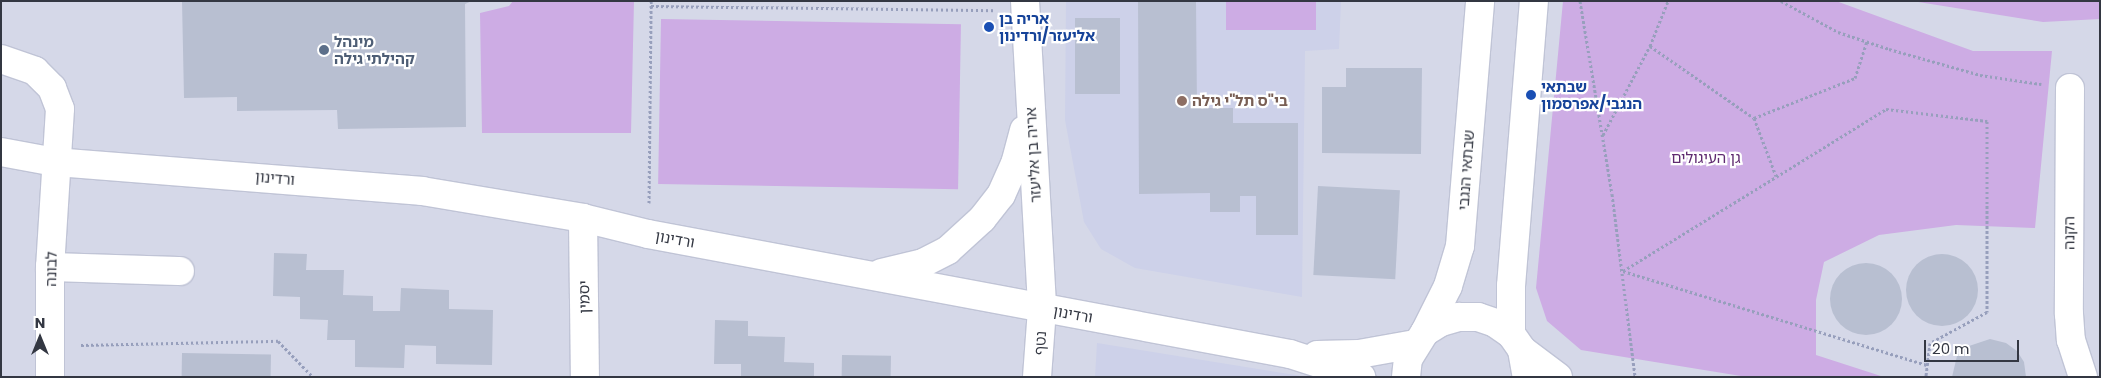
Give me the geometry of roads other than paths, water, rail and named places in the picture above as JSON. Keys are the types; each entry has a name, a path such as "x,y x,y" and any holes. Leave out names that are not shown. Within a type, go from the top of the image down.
{"street":[{"name":"שבתאי הנגבי","path":"1406,377 1420,338 1448,286 1460,246 1480,1"},
{"path":"1527,377 1516,342 1511,286 1534,1"},
{"name":"אריה בן אליעזר","path":"1025,6 1042,309"},
{"name":"לבונה","path":"1,58 35,71 52,88 60,109 55,162 50,267 50,377"},
{"name":"הקנה","path":"2070,88 2069,314 2071,340 2083,377"},
{"path":"874,275 923,263 948,250 982,219 1001,195 1015,164 1030,106"},
{"path":"1,152 55,162"},
{"name":"ורדינון","path":"55,162 422,191 583,218 648,234 1290,354 1361,377"},
{"name":"יסמין","path":"583,218 585,377"},
{"path":"50,267 180,272"},
{"name":"נטף","path":"1037,377 1042,309"},
{"name":"ורדינון","path":"1290,354 1359,354 1420,338 1441,322 1459,316 1478,317 1495,323 1558,377"}],"place":[{"name":"אריה בן אליעזר/ורדינון","path":"989,27"},
{"name":"מינהל קהילתי גילה","path":"324,50"},
{"name":"שבתאי הנגבי/אפרסמון","path":"1531,95"},
{"name":"בי\"ס תל\"י גילה","path":"1182,101"}],"park label":[{"name":"גן העיגולים","path":"1706,158"}]}
